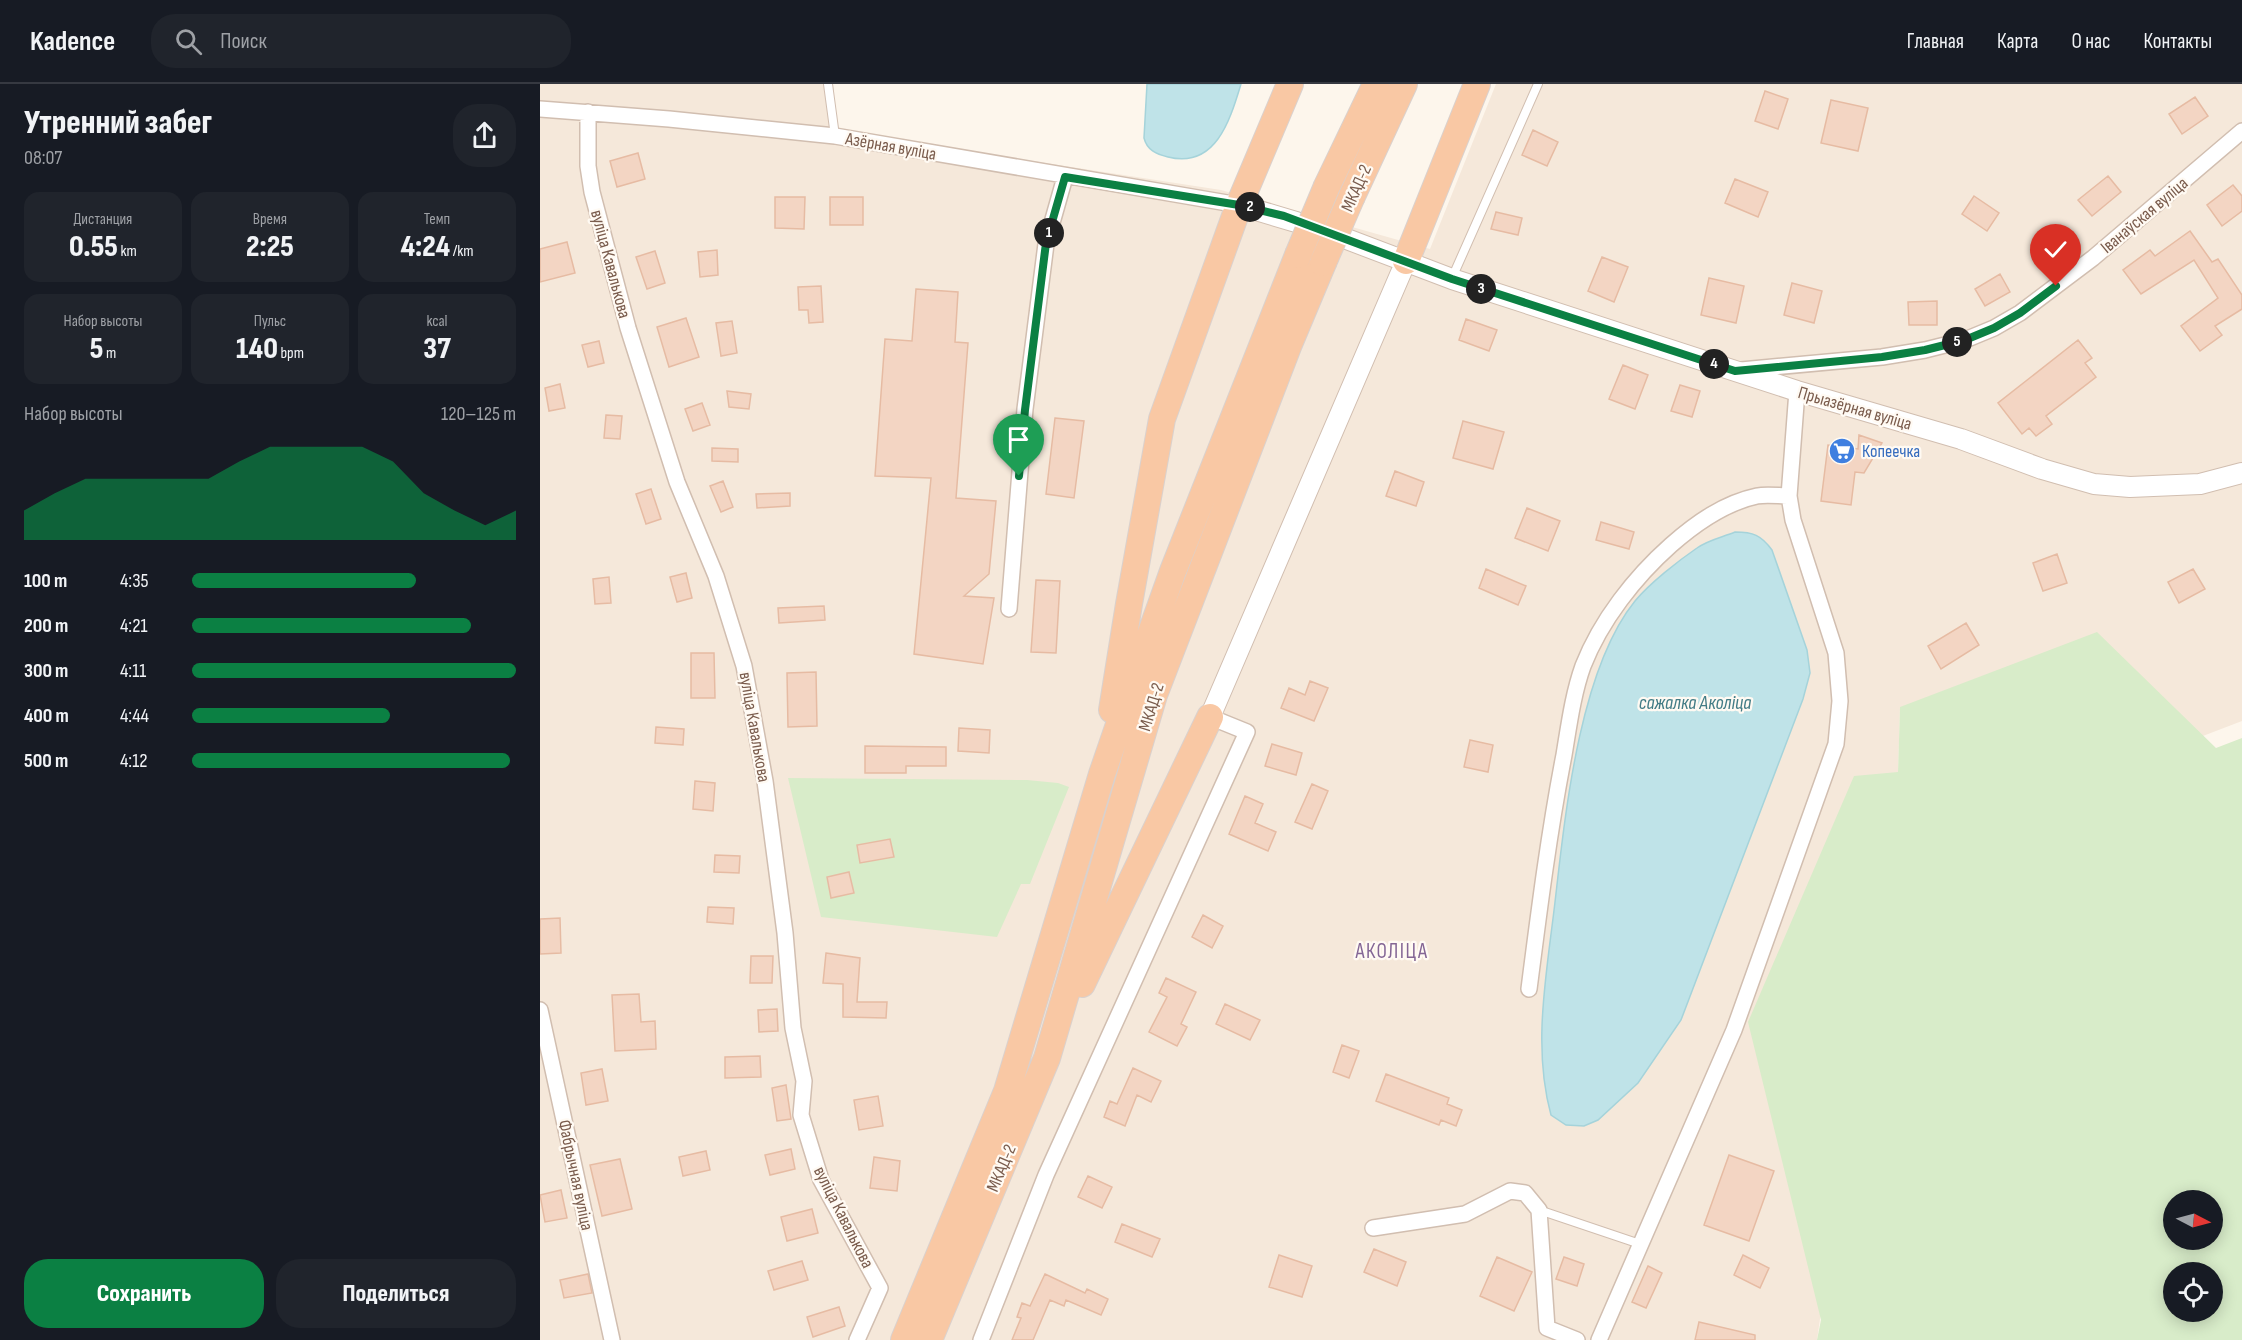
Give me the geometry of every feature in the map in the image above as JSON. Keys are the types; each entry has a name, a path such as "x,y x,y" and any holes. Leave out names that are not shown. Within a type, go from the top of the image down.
{"highway":[{"path":"1102,774 1162,419 1239,205 1290,84"},
{"path":"904,1340 1006,1091 1102,774 1173,571 1298,255 1327,186 1376,84"},
{"name":"МКАД-2","path":"928,1340 1047,1058 1154,695 1289,344 1352,196 1404,84"},
{"path":"1406,261 1476,84"},
{"path":"1047,1058 1210,717"}],"street":[{"name":"Азёрная вуліца","path":"540,109 835,136 1239,205"},
{"name":"вуліца Кавалькова","path":"588,112 587,145 592,192 628,328 677,482 716,576 744,666 765,781 784,922 793,1028 804,1081 801,1115 821,1180 880,1288 857,1340"},
{"name":"Іванаўская вуліца","path":"1735,371 1925,350 1965,340 1994,328 2020,313 2093,258 2242,132"},
{"path":"1009,609 1025,410 1046,243 1065,177"},
{"name":"Прыазёрная вуліца","path":"1239,205 1284,216 1452,279 1797,391 1961,439 2042,469 2094,484 2130,487 2200,484 2242,473"},
{"path":"981,1340 1046,1175 1247,732 1210,717 1406,261"},
{"path":"1599,1340 1734,1030 1836,744 1840,701 1836,653 1793,520 1789,496 1797,391"},
{"path":"1529,989 1554,804 1573,704 1583,666 1602,627 1656,558 1692,526 1729,505 1759,496 1789,496"},
{"name":"Фабрычная вуліца","path":"540,1010 612,1340"},
{"path":"1373,1228 1465,1214 1510,1191 1526,1193 1539,1210 1547,1328 1577,1340"}],"lane":[{"path":"828,84 835,136"},
{"path":"1452,279 1538,84"},
{"path":"1539,1210 1640,1244"}],"shaded area":[{"path":"540,84 833,84 836,131 1221,190 1430,249 1496,84 2242,84 2242,721 2182,744 1900,707 1898,773 1817,1340 540,1340"}],"green space":[{"path":"2097,632 2216,748 2242,738 2242,1340 1817,1340 1821,1320 1748,1022 1854,776 1898,772 1900,707"},
{"path":"788,778 1027,780 1058,783 1069,787 1030,884 1021,884 997,937 821,917"}],"water":[{"path":"1147,84 1241,84 1232,112 1218,138 1209,149 1198,156 1184,159 1168,157 1153,151 1145,142"},
{"name":"сажалка Аколіца","path":"1735,532 1756,535 1772,550 1807,650 1810,673 1803,699 1681,1020 1638,1083 1598,1120 1584,1126 1566,1125 1551,1115 1545,1089 1542,1062 1543,1009 1570,787 1588,704 1600,665 1616,630 1635,601 1681,559 1711,541"}],"building":[{"path":"1765,91 1788,99 1778,129 1755,121"},
{"path":"2195,97 2208,116 2182,134 2169,114"},
{"path":"1831,100 1868,108 1858,151 1821,143"},
{"path":"1533,130 1558,142 1547,166 1522,155"},
{"path":"638,153 645,179 617,187 610,161"},
{"path":"2108,176 2121,192 2092,216 2078,200"},
{"path":"1735,179 1768,192 1758,217 1725,203"},
{"path":"2233,185 2242,196 2242,211 2222,226 2207,205"},
{"path":"1974,196 1999,213 1987,231 1962,214"},
{"path":"775,197 805,197 804,229 775,228"},
{"path":"830,197 863,197 863,225 830,225"},
{"path":"1496,212 1522,218 1518,235 1491,229"},
{"path":"2190,231 2212,262 2218,259 2242,295 2242,309 2215,326 2222,335 2200,351 2181,326 2218,298 2194,260 2141,294 2123,270 2150,250 2155,256"},
{"path":"567,242 575,273 540,282 540,249"},
{"path":"717,250 718,275 700,277 698,252"},
{"path":"655,251 665,283 647,289 636,257"},
{"path":"1602,257 1628,267 1614,302 1588,291"},
{"path":"2000,274 2010,292 1985,306 1975,289"},
{"path":"1709,278 1744,286 1736,323 1701,315"},
{"path":"1792,283 1822,291 1814,323 1784,315"},
{"path":"821,286 823,322 809,323 808,310 799,310 798,287"},
{"path":"916,289 958,292 955,342 968,343 956,498 996,501 989,574 964,596 994,598 983,664 914,654 931,478 875,476 885,339 912,341"},
{"path":"1937,301 1937,325 1909,325 1908,302"},
{"path":"686,318 699,357 669,367 657,327"},
{"path":"1466,319 1497,330 1489,351 1459,340"},
{"path":"732,321 737,353 721,356 716,323"},
{"path":"2078,340 2092,358 2085,363 2096,377 2046,416 2052,424 2036,436 2029,428 2022,434 1998,403"},
{"path":"599,341 604,363 588,367 582,345"},
{"path":"1623,365 1648,375 1635,409 1609,399"},
{"path":"560,384 565,408 549,411 545,388"},
{"path":"1680,385 1700,391 1692,417 1671,411"},
{"path":"727,391 751,394 749,409 729,407"},
{"path":"702,403 710,425 693,431 685,409"},
{"path":"606,415 622,416 620,439 604,438"},
{"path":"1055,418 1084,421 1074,498 1046,494"},
{"path":"1463,421 1504,432 1493,469 1453,458"},
{"path":"1859,435 1882,443 1864,473 1855,472 1851,505 1821,501 1828,445 1858,449"},
{"path":"712,448 738,449 738,462 712,461"},
{"path":"1395,471 1424,482 1416,506 1386,496"},
{"path":"723,481 733,507 721,512 710,486"},
{"path":"651,489 661,519 646,524 636,494"},
{"path":"790,493 790,506 757,508 756,494"},
{"path":"1527,508 1560,521 1548,551 1515,538"},
{"path":"1601,522 1634,532 1629,549 1596,540"},
{"path":"2057,554 2067,583 2043,591 2033,563"},
{"path":"1486,569 1526,586 1518,605 1479,588"},
{"path":"2193,569 2205,589 2179,603 2168,582"},
{"path":"686,573 692,598 677,602 670,577"},
{"path":"609,577 611,603 595,604 593,579"},
{"path":"1036,580 1060,581 1056,653 1031,652"},
{"path":"824,606 825,620 779,623 778,608"},
{"path":"1966,623 1979,645 1941,669 1928,646"},
{"path":"691,653 714,653 715,698 691,698"},
{"path":"816,672 817,726 788,727 787,673"},
{"path":"1310,681 1328,688 1314,721 1281,708 1289,688 1305,695"},
{"path":"656,727 684,729 683,745 655,743"},
{"path":"959,728 990,730 989,753 958,751"},
{"path":"1470,740 1493,745 1488,772 1464,767"},
{"path":"1272,744 1302,753 1296,775 1265,766"},
{"path":"865,746 946,747 946,766 906,766 906,773 865,773"},
{"path":"695,781 715,783 713,811 693,809"},
{"path":"1312,784 1328,791 1312,829 1295,822"},
{"path":"1245,796 1263,804 1255,823 1276,832 1268,851 1229,834"},
{"path":"890,839 894,857 860,863 857,845"},
{"path":"715,855 740,856 739,873 714,872"},
{"path":"849,872 854,893 831,898 827,877"},
{"path":"708,907 734,908 733,924 707,922"},
{"path":"1203,915 1223,926 1212,948 1192,937"},
{"path":"560,918 561,953 540,954 540,919"},
{"path":"826,953 860,958 857,1002 887,1002 886,1018 843,1017 843,984 823,983"},
{"path":"751,956 773,956 772,983 750,983"},
{"path":"1166,978 1196,992 1181,1024 1187,1027 1177,1046 1149,1032 1167,997 1159,993"},
{"path":"639,994 641,1022 655,1021 656,1049 615,1051 612,995"},
{"path":"1225,1004 1260,1020 1250,1040 1216,1024"},
{"path":"777,1009 778,1031 759,1032 758,1010"},
{"path":"1342,1045 1359,1051 1349,1078 1333,1072"},
{"path":"760,1056 761,1077 725,1078 725,1057"},
{"path":"1133,1068 1161,1081 1151,1102 1137,1095 1125,1126 1104,1117 1110,1101 1117,1104"},
{"path":"602,1069 608,1101 586,1105 581,1073"},
{"path":"1386,1074 1449,1098 1447,1104 1462,1110 1456,1126 1441,1120 1439,1125 1376,1101"},
{"path":"786,1085 791,1119 777,1121 772,1088"},
{"path":"878,1096 883,1126 859,1130 854,1100"},
{"path":"791,1149 795,1169 770,1175 765,1155"},
{"path":"706,1151 710,1170 683,1176 679,1157"},
{"path":"1729,1155 1774,1171 1749,1241 1704,1225"},
{"path":"874,1157 900,1161 897,1191 870,1188"},
{"path":"620,1159 632,1209 602,1216 590,1165"},
{"path":"1088,1176 1112,1187 1102,1208 1078,1197"},
{"path":"561,1190 567,1218 545,1222 540,1195"},
{"path":"812,1209 818,1233 787,1241 781,1217"},
{"path":"1122,1224 1160,1239 1152,1257 1115,1242"},
{"path":"1374,1249 1406,1262 1397,1286 1364,1272"},
{"path":"1279,1255 1312,1266 1302,1297 1269,1287"},
{"path":"1743,1255 1769,1268 1760,1288 1734,1275"},
{"path":"1497,1257 1532,1272 1514,1311 1480,1296"},
{"path":"1564,1257 1584,1264 1577,1286 1556,1279"},
{"path":"802,1261 808,1280 774,1290 768,1271"},
{"path":"1648,1266 1662,1273 1646,1308 1632,1302"},
{"path":"588,1274 592,1293 564,1298 560,1280"},
{"path":"1045,1274 1085,1293 1087,1289 1108,1299 1101,1315 1066,1300 1064,1306 1050,1300 1033,1340 1012,1340 1021,1318 1017,1317 1022,1303 1030,1306"},
{"path":"839,1307 845,1326 813,1337 807,1317"},
{"path":"1699,1322 1755,1335 1755,1340 1695,1340"}],"place":[{"name":"Копеечка","path":"1842,451"}],"district":[{"name":"АКОЛІЦА","path":"1392,951"}],"route":[{"path":"1019,476 1046,243 1065,177 1239,205 1284,216 1452,279 1735,371 1882,357 1965,340 1994,328 2020,313 2056,286"}]}
